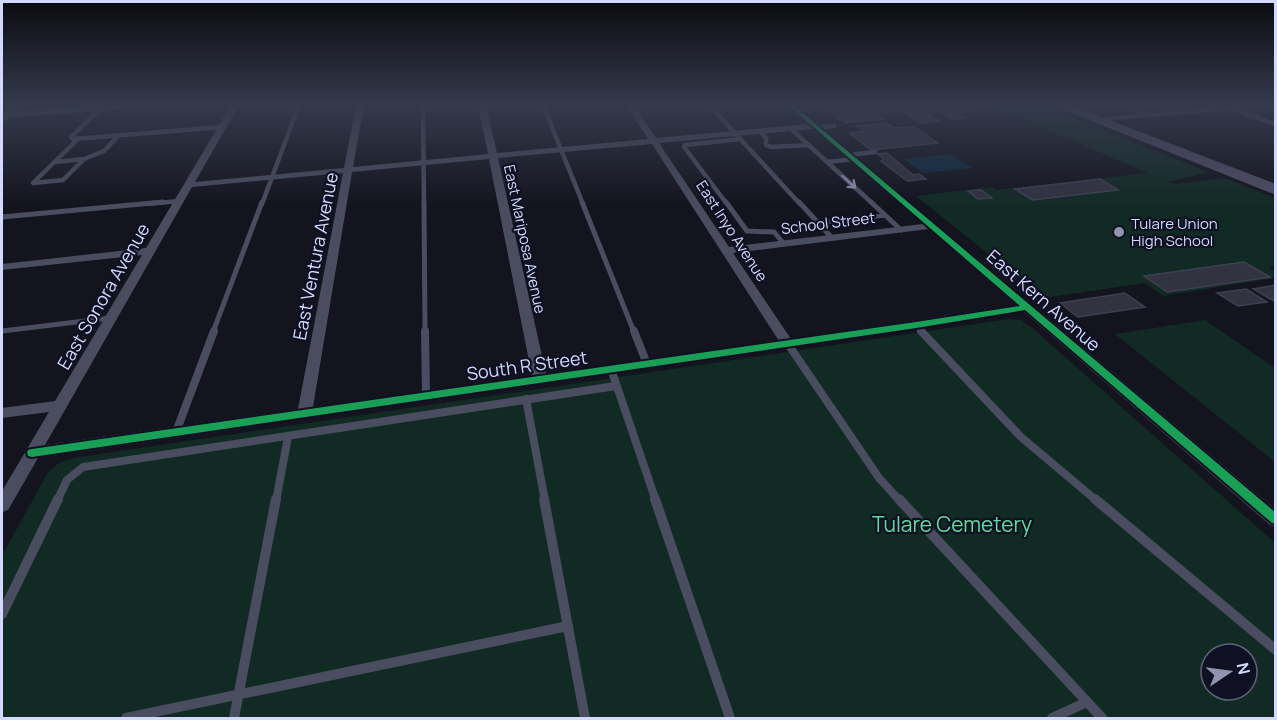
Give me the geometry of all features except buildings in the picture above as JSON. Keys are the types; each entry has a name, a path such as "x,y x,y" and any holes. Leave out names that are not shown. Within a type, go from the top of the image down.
{"main road":[{"path":"1144,139 1275,190"}],"street":[{"name":"East Sonora Avenue","path":"2,505 215,139"},
{"name":"East Ventura Avenue","path":"304,414 355,139"},
{"name":"East Mariposa Avenue","path":"489,139 540,380"},
{"path":"188,185 656,141 718,139"},
{"name":"East Kern Avenue","path":"830,139 1275,520"},
{"name":"East Inyo Avenue","path":"656,141 788,344"},
{"name":"School Street","path":"728,250 932,226"},
{"path":"2,267 150,251"},
{"name":"South R Street","path":"32,453 788,344 1027,307"},
{"path":"2,413 60,405"}],"lane":[{"path":"83,139 78,139 33,183 63,180 84,159"},
{"path":"55,162 84,159 105,151 116,139"},
{"path":"176,432 287,139"},
{"path":"423,139 426,396"},
{"path":"556,139 647,364"},
{"path":"739,139 832,238"},
{"path":"766,139 766,145 771,147 808,145"},
{"path":"801,139 901,230"},
{"path":"701,140 684,147 747,231 774,232 784,244"},
{"path":"827,162 875,152"},
{"path":"2,217 179,201"},
{"path":"818,223 885,215"},
{"path":"2,331 110,318"},
{"path":"916,325 987,403 1022,437 1275,650"},
{"path":"788,344 879,478 1102,718"},
{"path":"611,369 730,718"},
{"path":"2,614 68,480 83,467 616,386"},
{"path":"526,399 585,718"},
{"path":"234,718 288,437"},
{"path":"126,718 568,626"},
{"path":"1052,718 1087,702"}],"green space":[{"path":"1067,139 1124,139 1208,172 1169,182 1173,184 1224,178 1275,198 1275,266 1268,267 1275,272 1275,278 1163,296 1145,283 1043,298 916,196 992,187 996,190 1148,173"},
{"name":"Tulare Cemetery","path":"1009,319 1020,320 1030,326 1275,543 1275,718 2,718 2,556 48,472 59,463 73,458"},
{"path":"1205,320 1275,368 1275,462 1115,334"}],"water":[{"path":"951,154 972,168 923,173 904,159"}],"cycle path":[{"path":"829,139 1276,520"},
{"path":"32,453 1027,307"}],"place":[{"name":"Tulare Union High School","path":"1119,232"}]}
